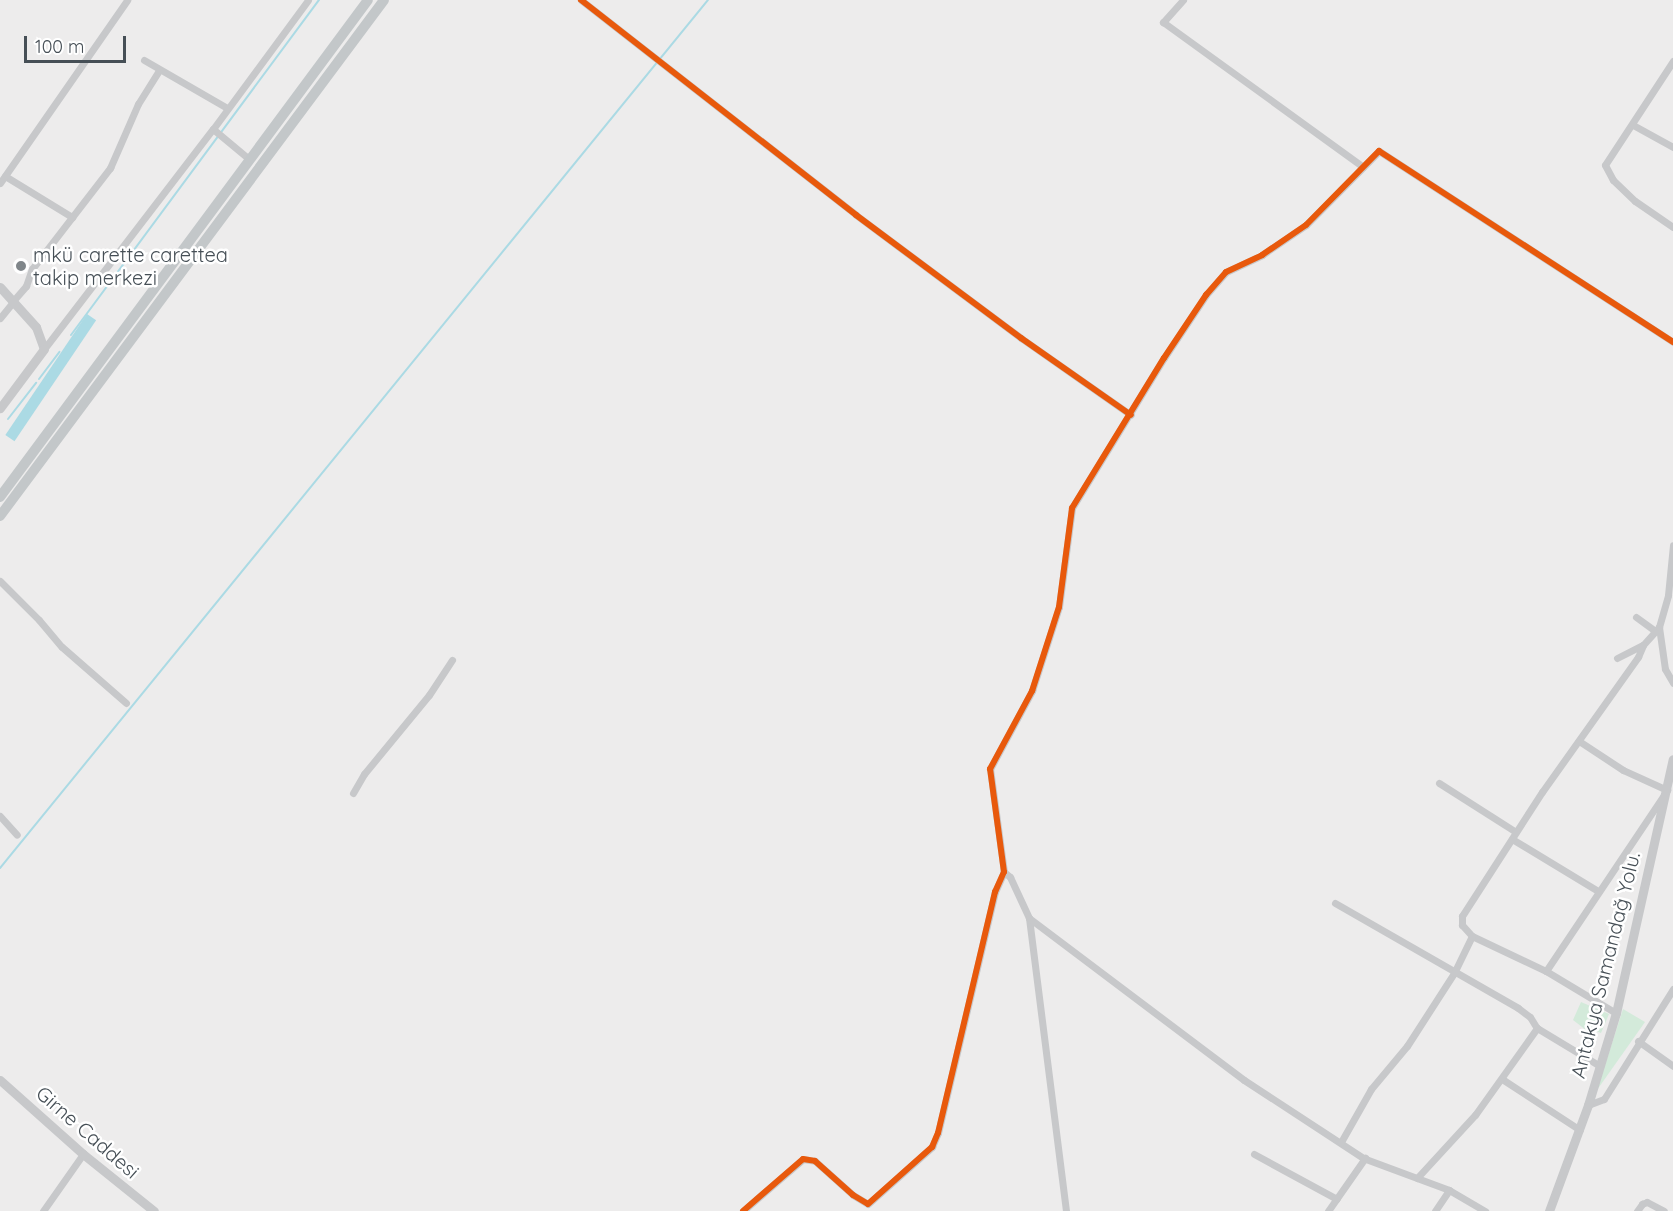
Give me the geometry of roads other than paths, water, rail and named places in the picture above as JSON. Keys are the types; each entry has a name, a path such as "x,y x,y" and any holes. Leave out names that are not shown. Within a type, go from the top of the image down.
{"main road":[{"path":"0,497 368,0"},
{"path":"0,516 384,0"}],"street":[{"path":"72,217 2,180 127,0"},
{"path":"0,408 44,349 56,337 308,0"},
{"path":"581,0 856,215 1021,338 1131,415"},
{"path":"1183,0 1163,22 1363,167"},
{"path":"144,60 227,108"},
{"path":"1673,61 1605,165 1613,180 1635,201 1673,227"},
{"path":"0,318 26,286 32,269 110,168 138,104 159,70"},
{"path":"1633,125 1673,147"},
{"path":"213,129 249,159"},
{"path":"743,1211 803,1159 815,1161 853,1195 868,1204 932,1147 938,1133 995,892 1004,872 990,769 1032,691 1059,607 1072,508 1164,358 1206,295 1226,272 1262,255 1305,225 1379,152 1673,342"},
{"path":"0,287 36,327 44,349"},
{"path":"1616,1013 1546,971 1472,936 1462,925 1462,916 1514,836 1638,657 1643,645 1657,629 1668,595 1673,545"},
{"path":"0,581 62,647 126,703"},
{"path":"1636,617 1657,629 1665,669 1673,683"},
{"path":"1617,658 1643,645"},
{"path":"353,794 364,774 429,695 452,660"},
{"path":"1546,971 1667,790 1623,770 1579,741"},
{"name":"Antakya Samandağ Yolu.","path":"1549,1211 1580,1130 1616,1013 1673,759"},
{"path":"1439,783 1598,891"},
{"path":"0,816 17,836"},
{"path":"1004,872 1010,877 1029,918 1066,1211"},
{"path":"1335,903 1518,1008 1530,1017 1537,1028 1600,1066"},
{"path":"1029,918 1244,1080 1365,1158 1449,1190 1485,1211"},
{"path":"1341,1142 1371,1089 1407,1046 1454,973 1472,936"},
{"path":"1588,1105 1597,1104 1604,1099 1638,1041 1673,989"},
{"path":"1418,1178 1475,1115 1537,1028"},
{"path":"1638,1041 1673,1066"},
{"path":"1502,1079 1580,1130"},
{"name":"Girne Caddesi","path":"0,1080 83,1154 154,1211"},
{"path":"43,1211 83,1154"},
{"path":"1254,1154 1337,1200"},
{"path":"1328,1211 1365,1158"},
{"path":"1435,1211 1449,1190"},
{"path":"1637,1211 1642,1204 1647,1202 1664,1211"}],"water":[{"path":"87,314 96,320 14,441 5,435"}],"waterway":[{"path":"71,335 319,0"},
{"path":"0,868 708,0"},
{"path":"39,379 59,352"},
{"path":"8,419 36,383"}],"place":[{"name":"mkü carette carettea takip merkezi","path":"21,266"}]}
